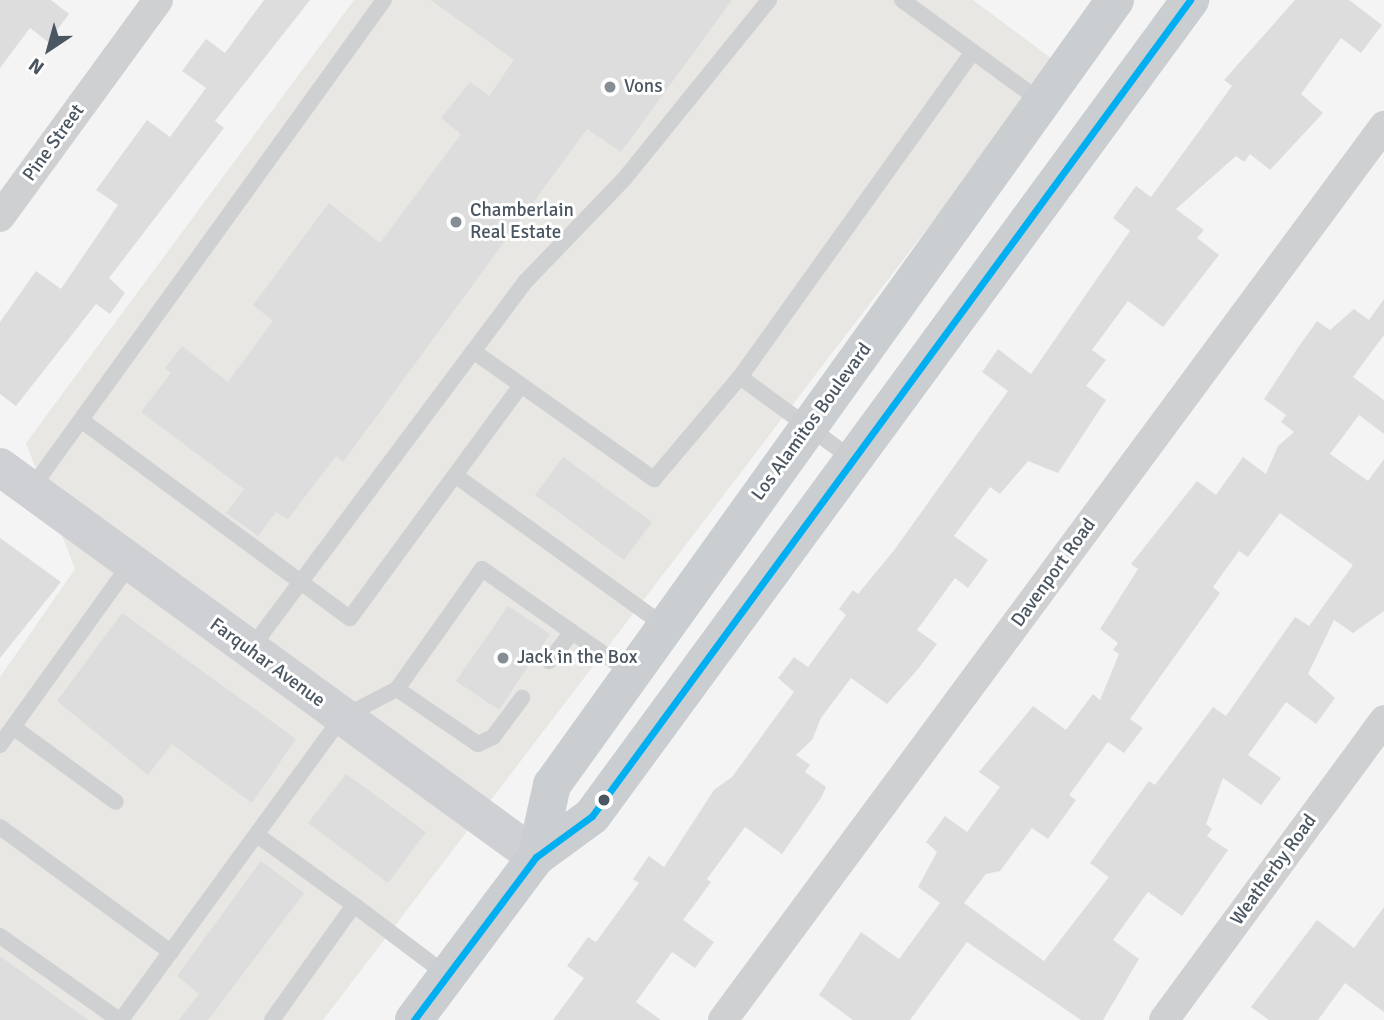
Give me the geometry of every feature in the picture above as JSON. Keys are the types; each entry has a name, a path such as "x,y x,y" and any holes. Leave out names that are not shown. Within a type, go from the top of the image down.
{"main road":[{"name":"Los Alamitos Boulevard","path":"536,857 552,785 663,625 1115,0"},
{"name":"Los Alamitos Boulevard","path":"414,1020 536,857 592,816 851,458 1032,223 1191,0"}],"street":[{"name":"Pine Street","path":"0,217 158,0"},
{"name":"Davenport Road","path":"723,1020 1384,126"},
{"name":"Farquhar Avenue","path":"0,467 341,718 536,857"},
{"name":"Weatherby Road","path":"1164,1020 1384,720"}],"lane":[{"path":"31,489 384,0"},
{"path":"249,651 526,281 728,58 769,0"},
{"path":"902,0 1043,103"},
{"path":"473,351 654,479 740,377 973,52"},
{"path":"740,377 851,458"},
{"path":"81,420 350,618 521,385"},
{"path":"456,476 663,625"},
{"path":"0,745 131,563"},
{"path":"0,936 120,1020 341,718 397,690 482,569 630,672"},
{"path":"549,662 572,632"},
{"path":"397,690 478,744 493,737 522,698"},
{"path":"13,727 116,802"},
{"path":"0,827 171,952"},
{"path":"257,835 447,975"},
{"path":"272,1020 354,905"}],"shaded area":[{"path":"354,0 973,0 1055,61 323,1020 0,1020 0,677 75,569 26,443"}],"building":[{"path":"0,0 51,0 69,14 48,42 30,28 0,68"},
{"path":"264,0 310,0 215,121 224,128 109,278 125,293 110,314 96,304 16,406 0,394 0,322 36,271 61,289 118,205 96,190 147,120 170,137 206,88 182,71 206,39 225,53"},
{"path":"431,0 732,0 621,152 587,129 343,462 336,456 288,519 276,512 258,536 226,513 244,489 141,412 171,373 165,368 182,346 228,382 273,321 253,305 329,203 380,243 461,134 441,118 470,82 489,96 514,60"},
{"path":"1295,0 1349,0 1382,25 1361,53 1341,38 1301,94 1323,113 1270,170 1250,154 1244,162 1236,156 1176,209 1204,230 1197,238 1219,255 1163,327 1128,301 1092,350 1106,360 1086,386 1106,400 1058,473 1028,461 1000,494 990,487 954,536 988,560 968,588 955,578 917,630 937,644 918,669 887,704 851,678 821,718 812,740 796,755 810,765 805,772 826,787 821,798 782,854 745,827 707,879 711,882 683,920 714,942 695,968 672,952 636,1002 661,1020 553,1020 584,978 567,966 588,937 596,942 639,883 633,879 649,856 664,867 714,790 732,777 794,692 778,678 794,657 808,667 846,615 839,609 853,590 858,594 895,549 1008,391 982,372 998,349 1031,374 1130,231 1113,218 1136,186 1151,197 1232,86 1224,80"},
{"path":"1384,299 1384,335 1353,377 1384,400 1384,434 1359,415 1330,454 1368,481 1384,459 1384,611 1353,633 1334,620 1308,674 1335,698 1316,724 1286,702 1248,755 1281,778 1261,805 1223,778 1206,824 1212,829 1207,836 1228,850 1182,916 1148,892 1113,940 1139,959 1103,1020 1081,1020 967,942 910,1020 853,1020 819,995 861,932 899,959 940,903 918,887 937,852 926,842 945,816 967,832 1000,787 979,772 1033,706 1066,730 1093,694 1100,700 1119,654 1113,650 1118,643 1100,629 1138,569 1131,564 1197,481 1216,495 1243,457 1266,474 1278,446 1294,432 1281,422 1286,415 1264,399 1317,321 1330,330 1354,309 1369,320","holes":["1280,513 1353,565 1309,626 1295,617 1226,716 1213,707 1155,785 1149,781 1090,863 1109,877 1044,961 964,903 986,874 1000,871 1032,828 1048,839 1076,800 1069,795 1108,742 1124,753 1143,728 1130,719 1220,593 1213,587 1239,551 1248,557"]},
{"path":"563,457 652,522 624,560 535,495"},
{"path":"0,538 61,582 0,658"},
{"name":"Jack in the Box","path":"508,606 550,634 499,710 456,681"},
{"path":"122,613 296,739 252,803 172,744 148,775 57,701"},
{"path":"346,774 426,832 388,883 308,823"},
{"path":"261,861 304,893 208,1020 179,1020 199,994 177,976"},
{"path":"1384,907 1384,1012 1345,983 1318,1020 1269,1020 1251,1007 1317,920 1354,948"},
{"path":"0,956 88,1020 0,1020"}],"transit line":[{"path":"414,1020 536,857 592,816 1190,0"}],"place":[{"name":"Vons","path":"610,87"},
{"name":"Chamberlain Real Estate","path":"456,222"},
{"name":"Jack in the Box","path":"503,658"}]}
